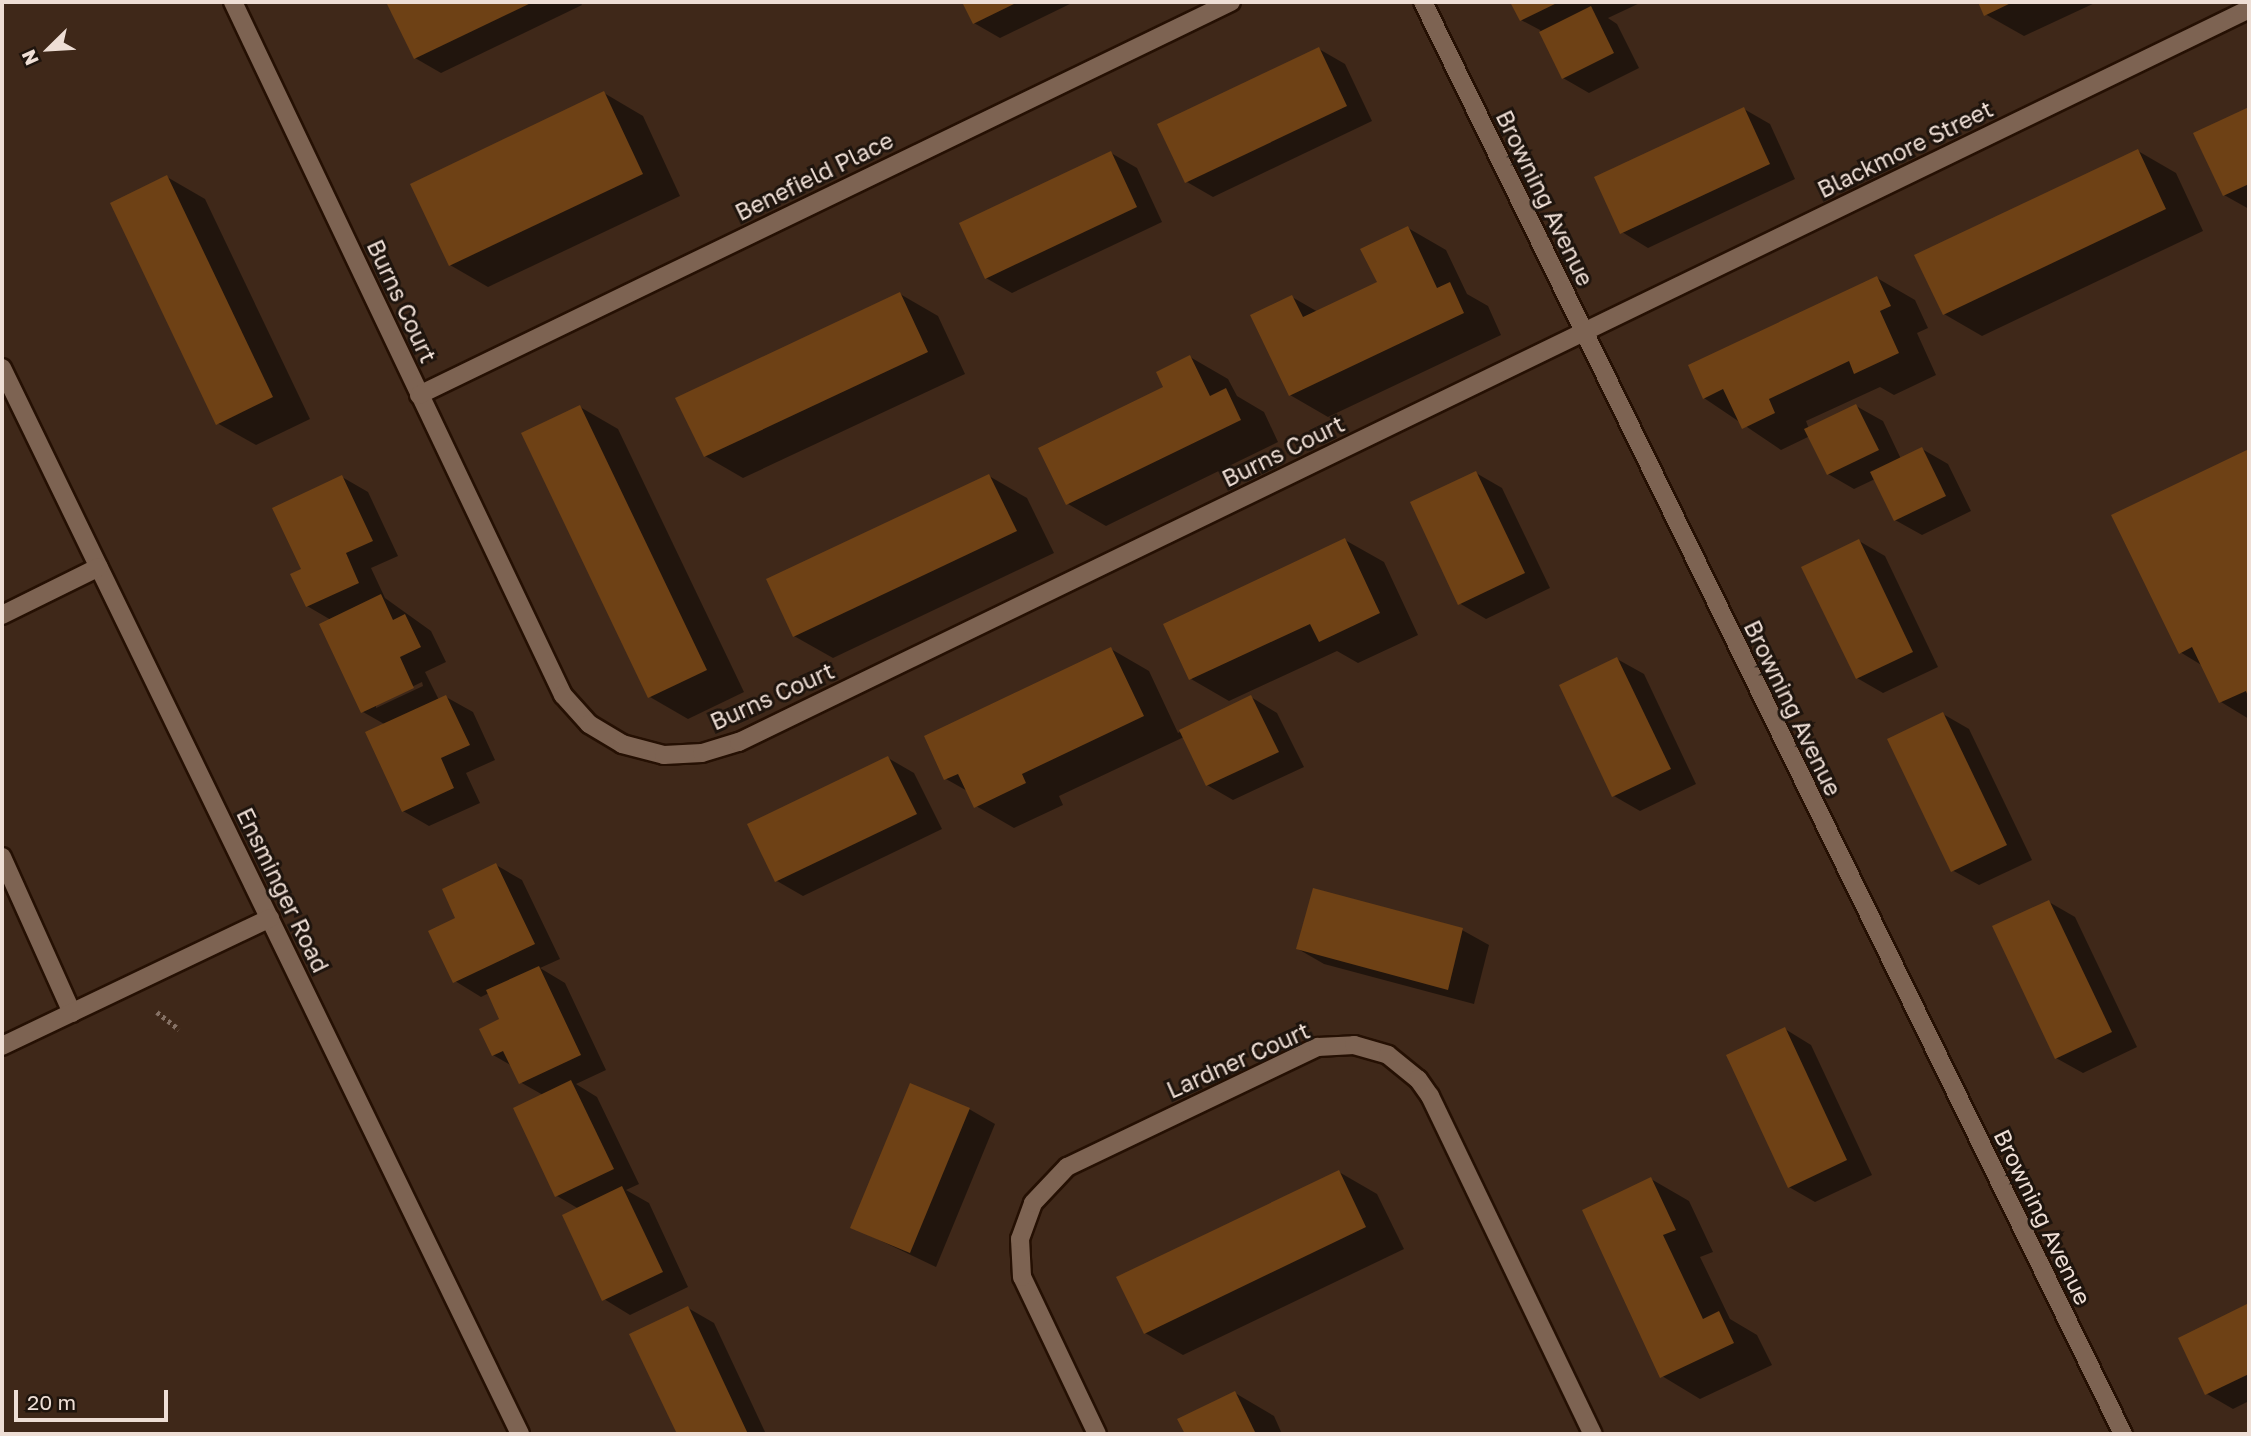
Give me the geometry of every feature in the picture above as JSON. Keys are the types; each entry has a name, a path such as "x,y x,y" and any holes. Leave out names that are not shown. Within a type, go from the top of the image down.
{"street":[{"name":"Burns Court","path":"233,2 563,695 589,724 622,744 664,755 702,753 739,742 1583,332"},
{"name":"Benefield Place","path":"419,395 1231,2"},
{"name":"Browning Avenue","path":"1423,2 2123,1434"},
{"name":"Blackmore Street","path":"1583,332 2249,9"},
{"name":"Ensminger Road","path":"2,368 520,1434"},
{"path":"2,615 99,567"},
{"path":"2,858 72,1013"},
{"path":"2,1046 270,919"},
{"name":"Lardner Court","path":"1097,1434 1022,1278 1020,1239 1033,1203 1067,1167 1318,1046 1353,1045 1388,1055 1418,1079 1430,1096 1593,1434"}],"path":[{"path":"152,1008 179,1029"}],"building":[{"path":"386,2 533,2 414,59"},
{"path":"962,2 1018,2 973,24"},
{"path":"1510,2 1559,2 1520,21"},
{"path":"1978,2 2013,2 1984,16"},
{"path":"1591,6 1614,53 1562,79 1539,32"},
{"path":"1319,47 1347,106 1185,183 1157,124"},
{"path":"604,91 643,174 449,266 410,184"},
{"path":"1744,107 1770,164 1620,234 1594,177"},
{"path":"2249,107 2249,184 2223,196 2193,133"},
{"path":"2138,149 2166,209 1943,315 1914,255"},
{"path":"1111,151 1137,207 985,279 959,223"},
{"path":"167,175 273,397 216,425 110,203"},
{"path":"1408,226 1437,288 1450,282 1464,313 1289,396 1250,315 1292,295 1303,317 1377,282 1360,249"},
{"path":"1877,276 1891,306 1880,311 1899,353 1854,374 1849,361 1769,399 1775,413 1742,429 1723,389 1703,399 1688,365"},
{"path":"900,292 928,352 704,457 675,398"},
{"path":"1190,355 1210,396 1226,388 1241,420 1066,505 1038,448 1163,387 1156,372"},
{"path":"1856,404 1879,450 1827,475 1804,429"},
{"path":"580,405 707,670 648,698 521,433"},
{"path":"1922,447 1946,496 1894,521 1870,472"},
{"path":"2249,449 2249,699 2246,691 2219,703 2192,647 2179,654 2111,515"},
{"path":"1476,471 1525,573 1458,605 1410,502"},
{"path":"989,474 1017,531 793,637 766,579"},
{"path":"342,475 373,541 346,553 359,583 306,607 290,574 301,569 272,508"},
{"path":"1345,538 1380,613 1319,642 1310,624 1189,680 1163,624"},
{"path":"1859,539 1913,652 1856,679 1801,567"},
{"path":"381,594 393,620 405,614 421,647 400,657 414,688 361,713 319,624"},
{"path":"1111,647 1144,716 1022,774 1026,783 974,808 958,774 944,780 924,736"},
{"path":"1617,657 1671,769 1612,797 1559,685"},
{"path":"446,695 470,745 441,758 454,788 402,812 365,732"},
{"path":"1251,695 1279,752 1206,786 1179,730"},
{"path":"1943,712 2007,845 1951,872 1887,739"},
{"path":"888,756 917,814 775,882 747,824"},
{"path":"496,863 535,944 453,983 428,931 455,918 442,889"},
{"path":"1313,888 1463,928 1448,990 1296,949"},
{"path":"2049,900 2112,1032 2055,1059 1992,926"},
{"path":"539,966 581,1055 519,1084 503,1051 492,1056 479,1029 499,1019 486,990"},
{"path":"1785,1027 1847,1160 1788,1188 1726,1055"},
{"path":"571,1080 614,1169 555,1197 513,1108"},
{"path":"910,1083 970,1108 910,1253 850,1228"},
{"path":"1339,1170 1366,1227 1144,1334 1116,1277"},
{"path":"1651,1177 1676,1230 1663,1235 1703,1319 1719,1311 1734,1343 1660,1378 1582,1210"},
{"path":"622,1186 663,1272 602,1301 562,1215"},
{"path":"2249,1303 2249,1374 2205,1395 2178,1338"},
{"path":"688,1306 748,1434 677,1434 629,1334"},
{"path":"1235,1391 1256,1434 1185,1434 1177,1419"}]}
